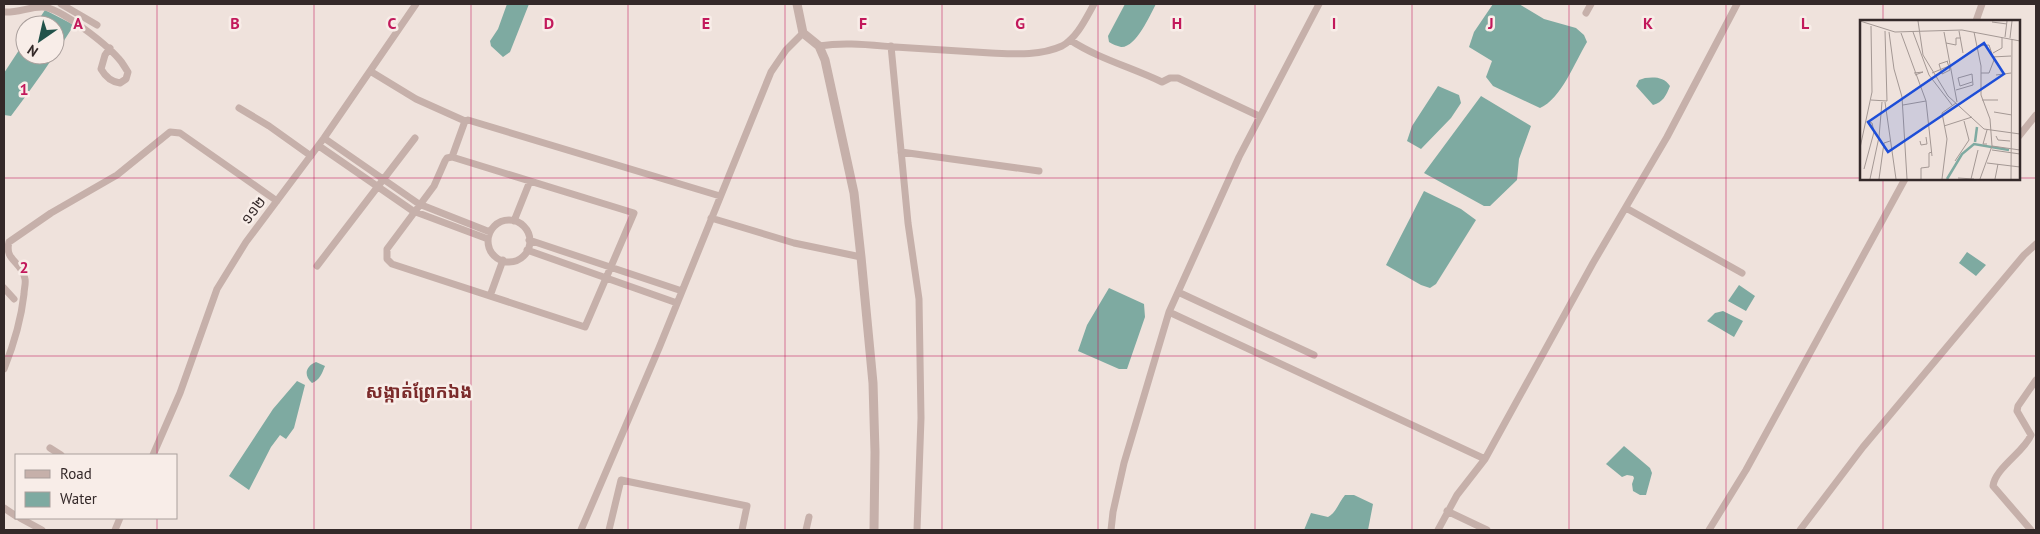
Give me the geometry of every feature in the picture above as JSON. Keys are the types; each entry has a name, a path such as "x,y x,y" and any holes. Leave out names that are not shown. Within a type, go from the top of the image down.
{"street":[{"path":"61,4 98,25"},
{"name":"១១២","path":"153,454 180,393 217,289 246,242 324,138 416,4"},
{"path":"797,4 803,33 819,46 825,60 854,193 873,383 875,452 874,530"},
{"path":"819,46 851,43 970,52 1029,53 1045,51 1063,46 1070,40 1094,4"},
{"path":"1111,530 1124,463 1169,312 1259,116 1319,4"},
{"path":"1586,13 1591,4"},
{"path":"1438,530 1448,511 1485,459 1593,263 1667,137 1737,4"},
{"path":"1976,20 1982,4"},
{"path":"4,12 44,7 56,10 110,48 128,72 126,78 120,83 115,82 104,74 101,69 110,48"},
{"path":"581,530 682,291 771,72 786,50 803,33"},
{"path":"1070,40 1103,58 1122,64 1162,82 1170,78 1178,78 1259,116"},
{"path":"891,46 901,152 919,298 921,418 917,530"},
{"path":"370,71 416,99 465,121 468,120 720,196"},
{"path":"239,108 270,126 311,156"},
{"path":"2020,135 2036,115"},
{"path":"452,157 465,121"},
{"path":"4,369 16,339 25,280 17,263 9,257 7,250 9,242 51,214 117,175 170,132 180,133 277,201"},
{"path":"324,138 419,204 489,235"},
{"path":"317,266 415,138"},
{"path":"318,146 414,211 489,235"},
{"path":"901,152 1039,172"},
{"path":"452,157 530,181 634,213 585,327 392,264 387,258 387,249 434,186 447,158 452,157"},
{"path":"1709,530 1746,470 1904,180"},
{"path":"514,221 530,181"},
{"path":"1626,208 1742,273"},
{"path":"711,218 794,243 861,257"},
{"path":"514,221 524,227 529,240 527,250 517,260 503,260 492,252 489,235 497,223 514,221"},
{"path":"529,240 682,291"},
{"path":"1800,530 1863,447 2024,255 2036,244"},
{"path":"527,250 677,303"},
{"path":"490,296 503,260"},
{"path":"4,288 14,299"},
{"path":"1178,292 1314,355"},
{"path":"1169,312 1485,459"},
{"path":"2031,530 1993,486 1996,477 2023,447 2031,435 2017,411 2018,406 2036,380"},
{"path":"50,448 59,454"},
{"path":"609,530 621,480 747,506 742,530"},
{"path":"4,508 15,515"},
{"path":"1448,511 1487,530"},
{"path":"806,530 809,517"},
{"path":"22,519 42,530"}],"water":[{"path":"507,4 529,4 510,52 503,57 491,46 490,41 498,29"},
{"path":"1125,4 1156,4 1137,37 1127,46 1121,47 1109,42 1108,36"},
{"path":"1493,4 1519,4 1544,19 1576,28 1584,35 1587,42 1567,79 1555,97 1540,108 1493,86 1486,77 1492,61 1469,47 1474,32"},
{"path":"45,10 55,15 42,15"},
{"path":"65,20 74,25 65,39"},
{"path":"15,56 15,65 48,65 11,116 4,115 4,73"},
{"path":"1659,78 1670,86 1664,98 1653,105 1636,86 1639,80"},
{"path":"1438,86 1459,95 1461,103 1451,118 1421,149 1407,141 1412,126"},
{"path":"1481,96 1531,126 1519,159 1517,180 1490,206 1484,206 1424,173"},
{"path":"1424,191 1461,209 1476,220 1436,284 1430,288 1421,285 1386,265"},
{"path":"1967,252 1986,265 1976,276 1959,263"},
{"path":"1739,285 1755,296 1746,311 1728,301"},
{"path":"1109,288 1144,304 1145,317 1127,369 1119,369 1078,351 1087,325"},
{"path":"1723,311 1743,321 1734,337 1707,321 1715,313"},
{"path":"316,362 325,366 319,378 312,383 307,377 307,371"},
{"path":"297,381 305,385 294,428 286,439 280,435 271,447 249,490 229,476 273,409"},
{"path":"1624,446 1650,468 1652,473 1646,495 1640,495 1633,491 1633,476 1627,475 1622,477 1606,464"},
{"path":"1345,495 1354,495 1373,504 1368,530 1304,530 1311,513 1328,517"}],"district":[{"name":"សង្កាត់ព្រែកឯង","path":"419,391"}]}
